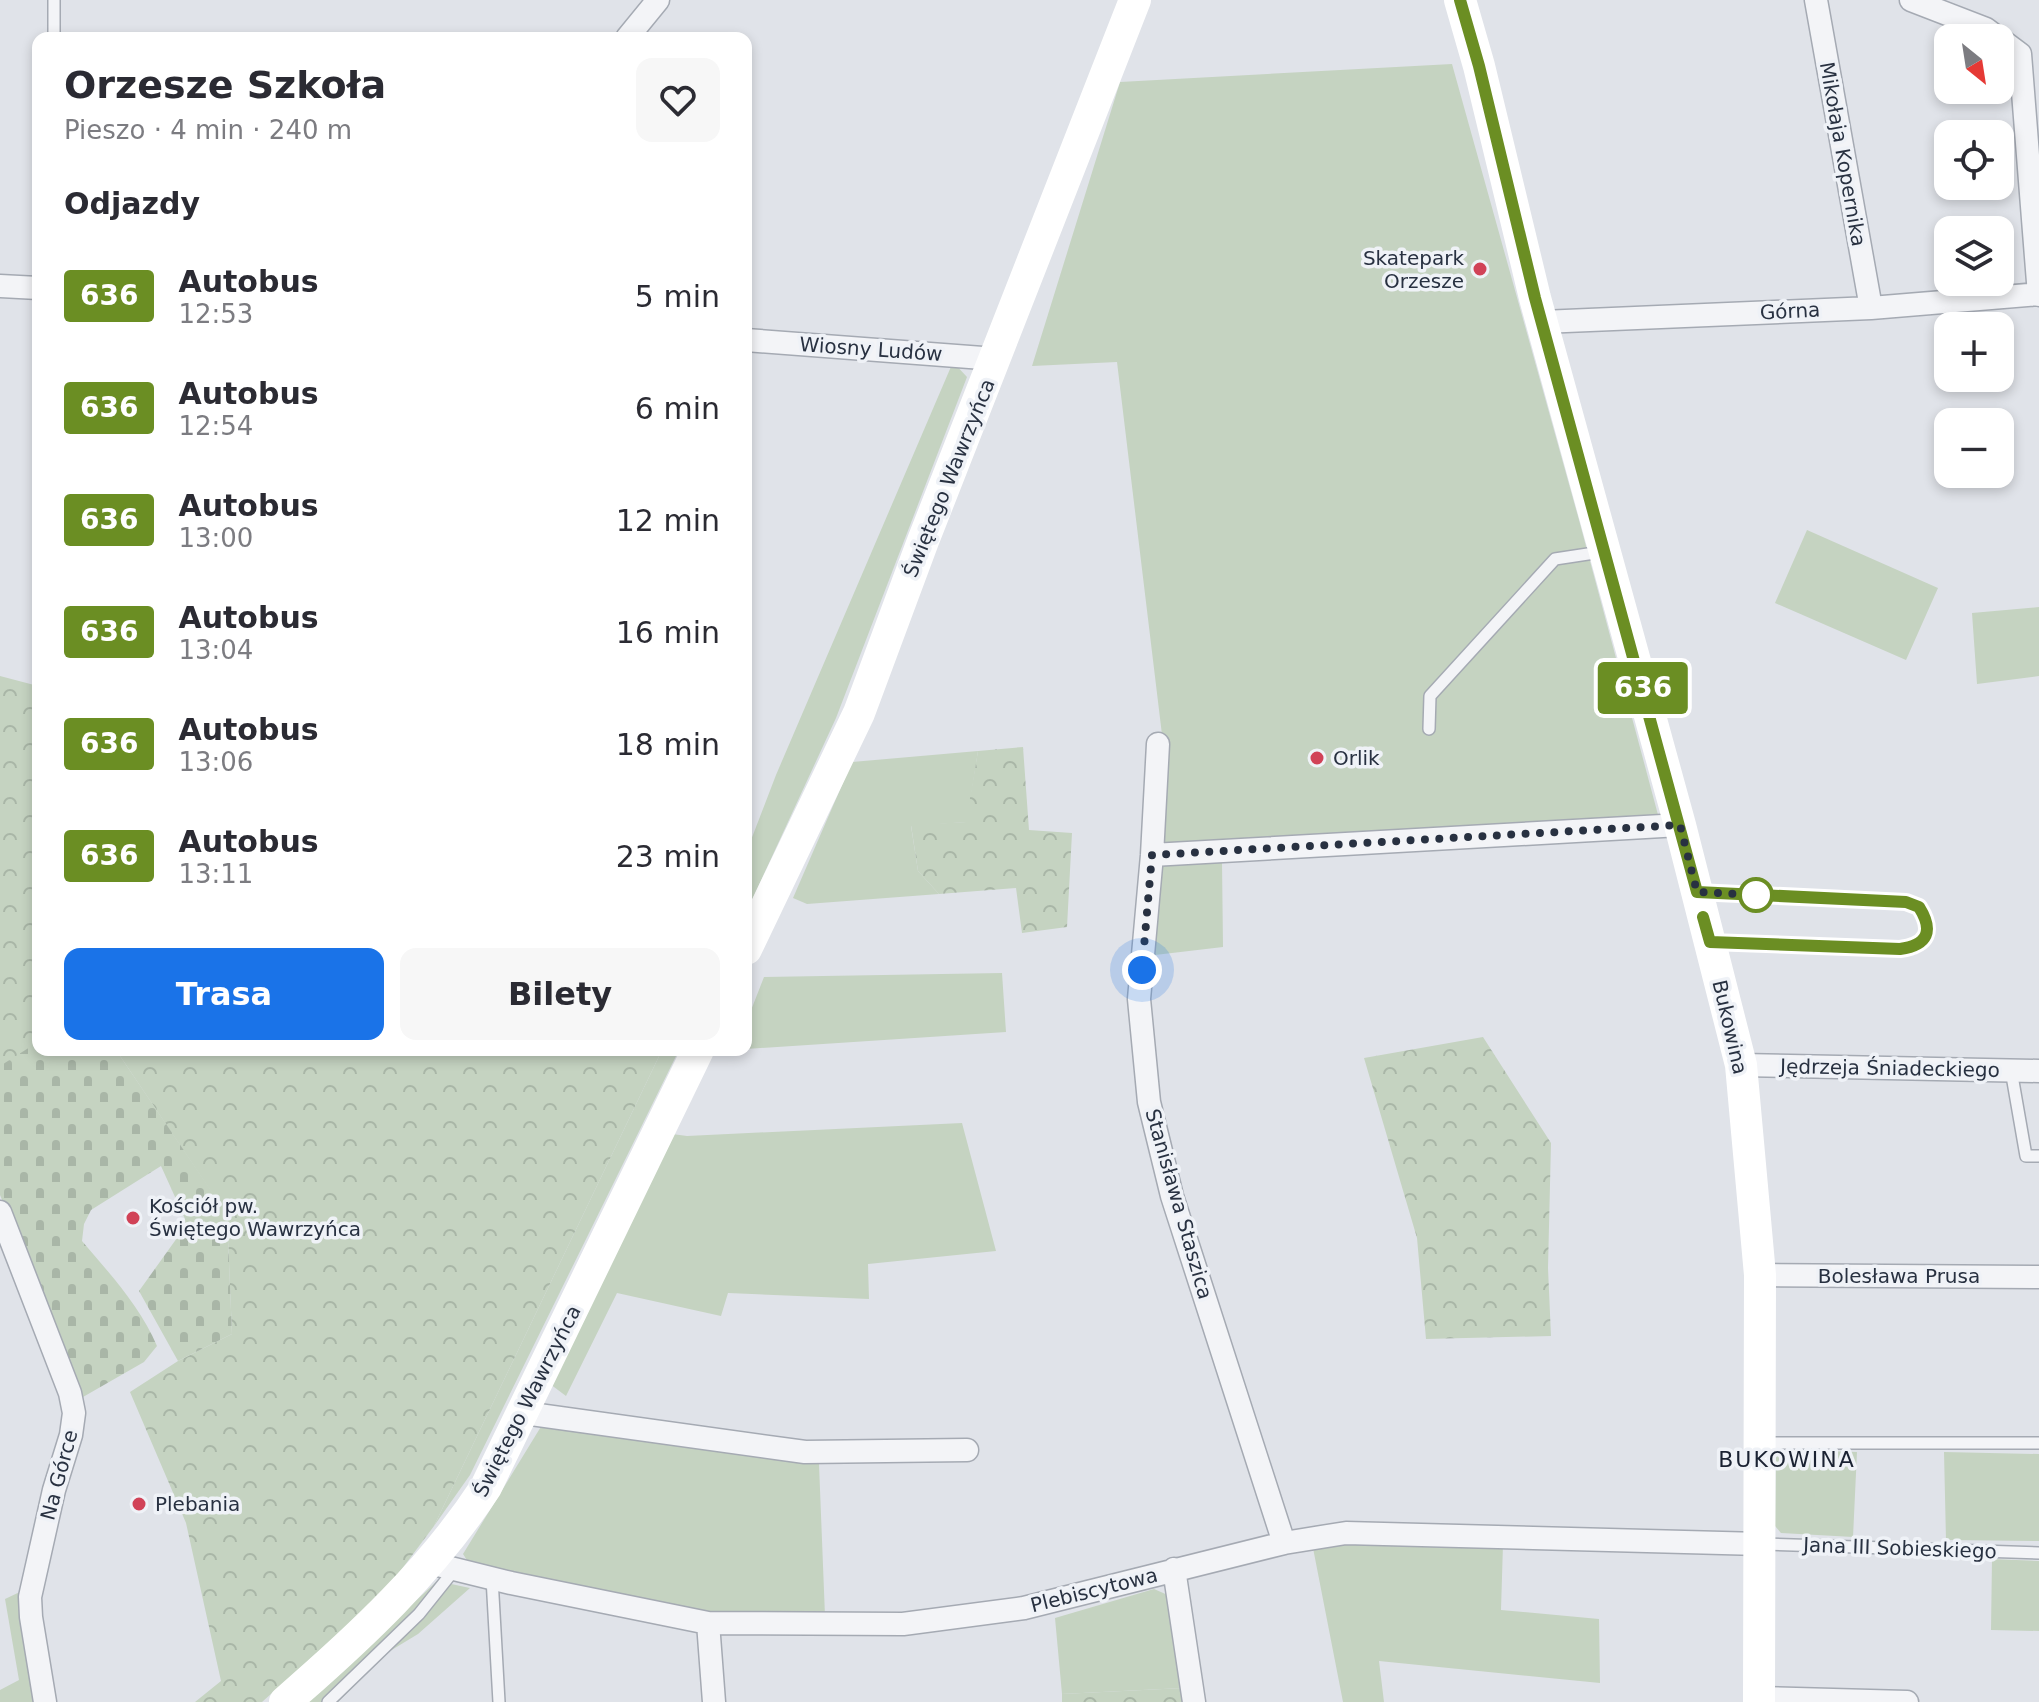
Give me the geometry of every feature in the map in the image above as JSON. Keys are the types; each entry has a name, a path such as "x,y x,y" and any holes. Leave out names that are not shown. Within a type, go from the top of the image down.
{"street":[{"path":"632,32 658,0"},
{"name":"Świętego Wawrzyńca","path":"752,936 859,713 923,541 1135,0"},
{"name":"Bukowina","path":"1460,0 1542,322 1680,825 1741,1065 1760,1275 1759,1700"},
{"name":"Mikołaja Kopernika","path":"1816,0 1871,308"},
{"path":"1911,0 1973,24"},
{"path":"2014,50 2020,54 2039,294"},
{"path":"0,286 32,288"},
{"name":"Górna","path":"1542,322 1871,308 2039,294"},
{"name":"Wiosny Ludów","path":"752,340 996,359"},
{"name":"Stanisława Staszica","path":"1158,744 1139,999 1149,1102 1172,1196 1284,1543"},
{"path":"1152,855 1680,825"},
{"name":"Świętego Wawrzyńca","path":"285,1702 442,1566 459,1528 486,1487 524,1413 695,1056"},
{"name":"Jędrzeja Śniadeckiego","path":"1741,1065 2039,1071"},
{"name":"Na Górce","path":"0,1212 70,1393 74,1413 30,1597 45,1702"},
{"name":"Bolesława Prusa","path":"1760,1275 2039,1277"},
{"path":"524,1413 805,1452 967,1450"},
{"name":"Plebiscytowa","path":"442,1566 708,1623 903,1624 1024,1608 1284,1543 1346,1533 1760,1544"},
{"path":"1174,1569 1194,1702"},
{"path":"708,1623 714,1702"},
{"path":"1759,1700 1907,1702"}],"lane":[{"path":"54,0 54,32"},
{"path":"1429,729 1430,696 1555,559 1606,552"},
{"path":"1697,892 1906,902 1919,907 1927,924 1923,941 1912,948 1900,949 1710,942"},
{"path":"2011,1070 2026,1156 2039,1156"},
{"path":"1760,1443 2039,1443"},
{"name":"Jana III Sobieskiego","path":"1760,1544 2039,1553"},
{"path":"328,1702 419,1614 442,1566"},
{"path":"492,1578 499,1702"}],"green space":[{"path":"1452,64 1661,826 1152,855 1163,743 1117,362 1032,366 1120,82"},
{"path":"953,362 967,377 836,718 752,900 752,837"},
{"path":"1807,530 1938,588 1906,660 1775,603"},
{"path":"2039,607 2039,676 1977,684 1972,613"},
{"path":"0,676 32,684 32,1047 0,1067"},
{"path":"1023,747 1029,830 1072,833 1067,927 1022,933 1016,888 939,894 918,871 911,825 966,822 978,751"},
{"path":"978,751 967,822 911,826 918,871 939,894 807,904 793,898 852,762"},
{"path":"1222,862 1223,947 1155,955 1161,864"},
{"path":"1002,973 1006,1032 752,1049 752,1008 764,977"},
{"path":"1483,1037 1551,1143 1548,1268 1551,1336 1426,1339 1417,1238 1364,1058"},
{"path":"32,1046 32,1056 120,1056 227,1214 232,1334 178,1361 139,1291 182,1231 185,1219 161,1166 91,1210 84,1224 82,1241 133,1304 157,1346 144,1362 83,1397 0,1195 0,1066"},
{"path":"120,1056 659,1056 434,1526 384,1593 262,1702 195,1702 221,1681 186,1523 130,1392 178,1361 232,1334 227,1215"},
{"path":"659,1056 676,1056 470,1475 434,1526"},
{"path":"962,1123 996,1251 868,1264 869,1299 728,1293 721,1316 617,1293 566,1396 550,1384 672,1134 687,1136"},
{"path":"552,1423 819,1464 825,1616 709,1613 470,1565 463,1554 542,1425"},
{"path":"1786,1450 1857,1452 1853,1537 1781,1533 1775,1526 1776,1455"},
{"path":"1944,1452 2039,1454 2039,1541 1946,1540"},
{"path":"1359,1540 1503,1544 1501,1610 1599,1619 1600,1683 1379,1661 1384,1702 1343,1702 1313,1548"},
{"path":"1992,1559 2039,1561 2039,1631 1991,1630"},
{"path":"437,1581 470,1588 418,1634 390,1651 338,1702 307,1702"},
{"path":"1154,1589 1170,1596 1183,1688 1062,1694 1055,1618"},
{"path":"24,1590 37,1702 0,1702 0,1690 19,1680 5,1599"},
{"path":"1183,1688 1186,1702 1062,1702 1062,1694"}],"bus line":[{"name":"636","path":"1460,0 1535,298 1697,892 1913,903 1924,916 1927,935 1912,948 1900,949 1710,942 1703,917"}],"place":[{"name":"Skatepark Orzesze","path":"1480,269"},
{"name":"Orlik","path":"1317,758"},
{"name":"Kościół pw. Świętego Wawrzyńca","path":"133,1218"},
{"name":"Plebania","path":"139,1504"}],"district":[{"name":"BUKOWINA","path":"1787,1459"}],"route":[{"path":"1142,970 1152,855 1680,825 1697,892 1756,895"}]}
